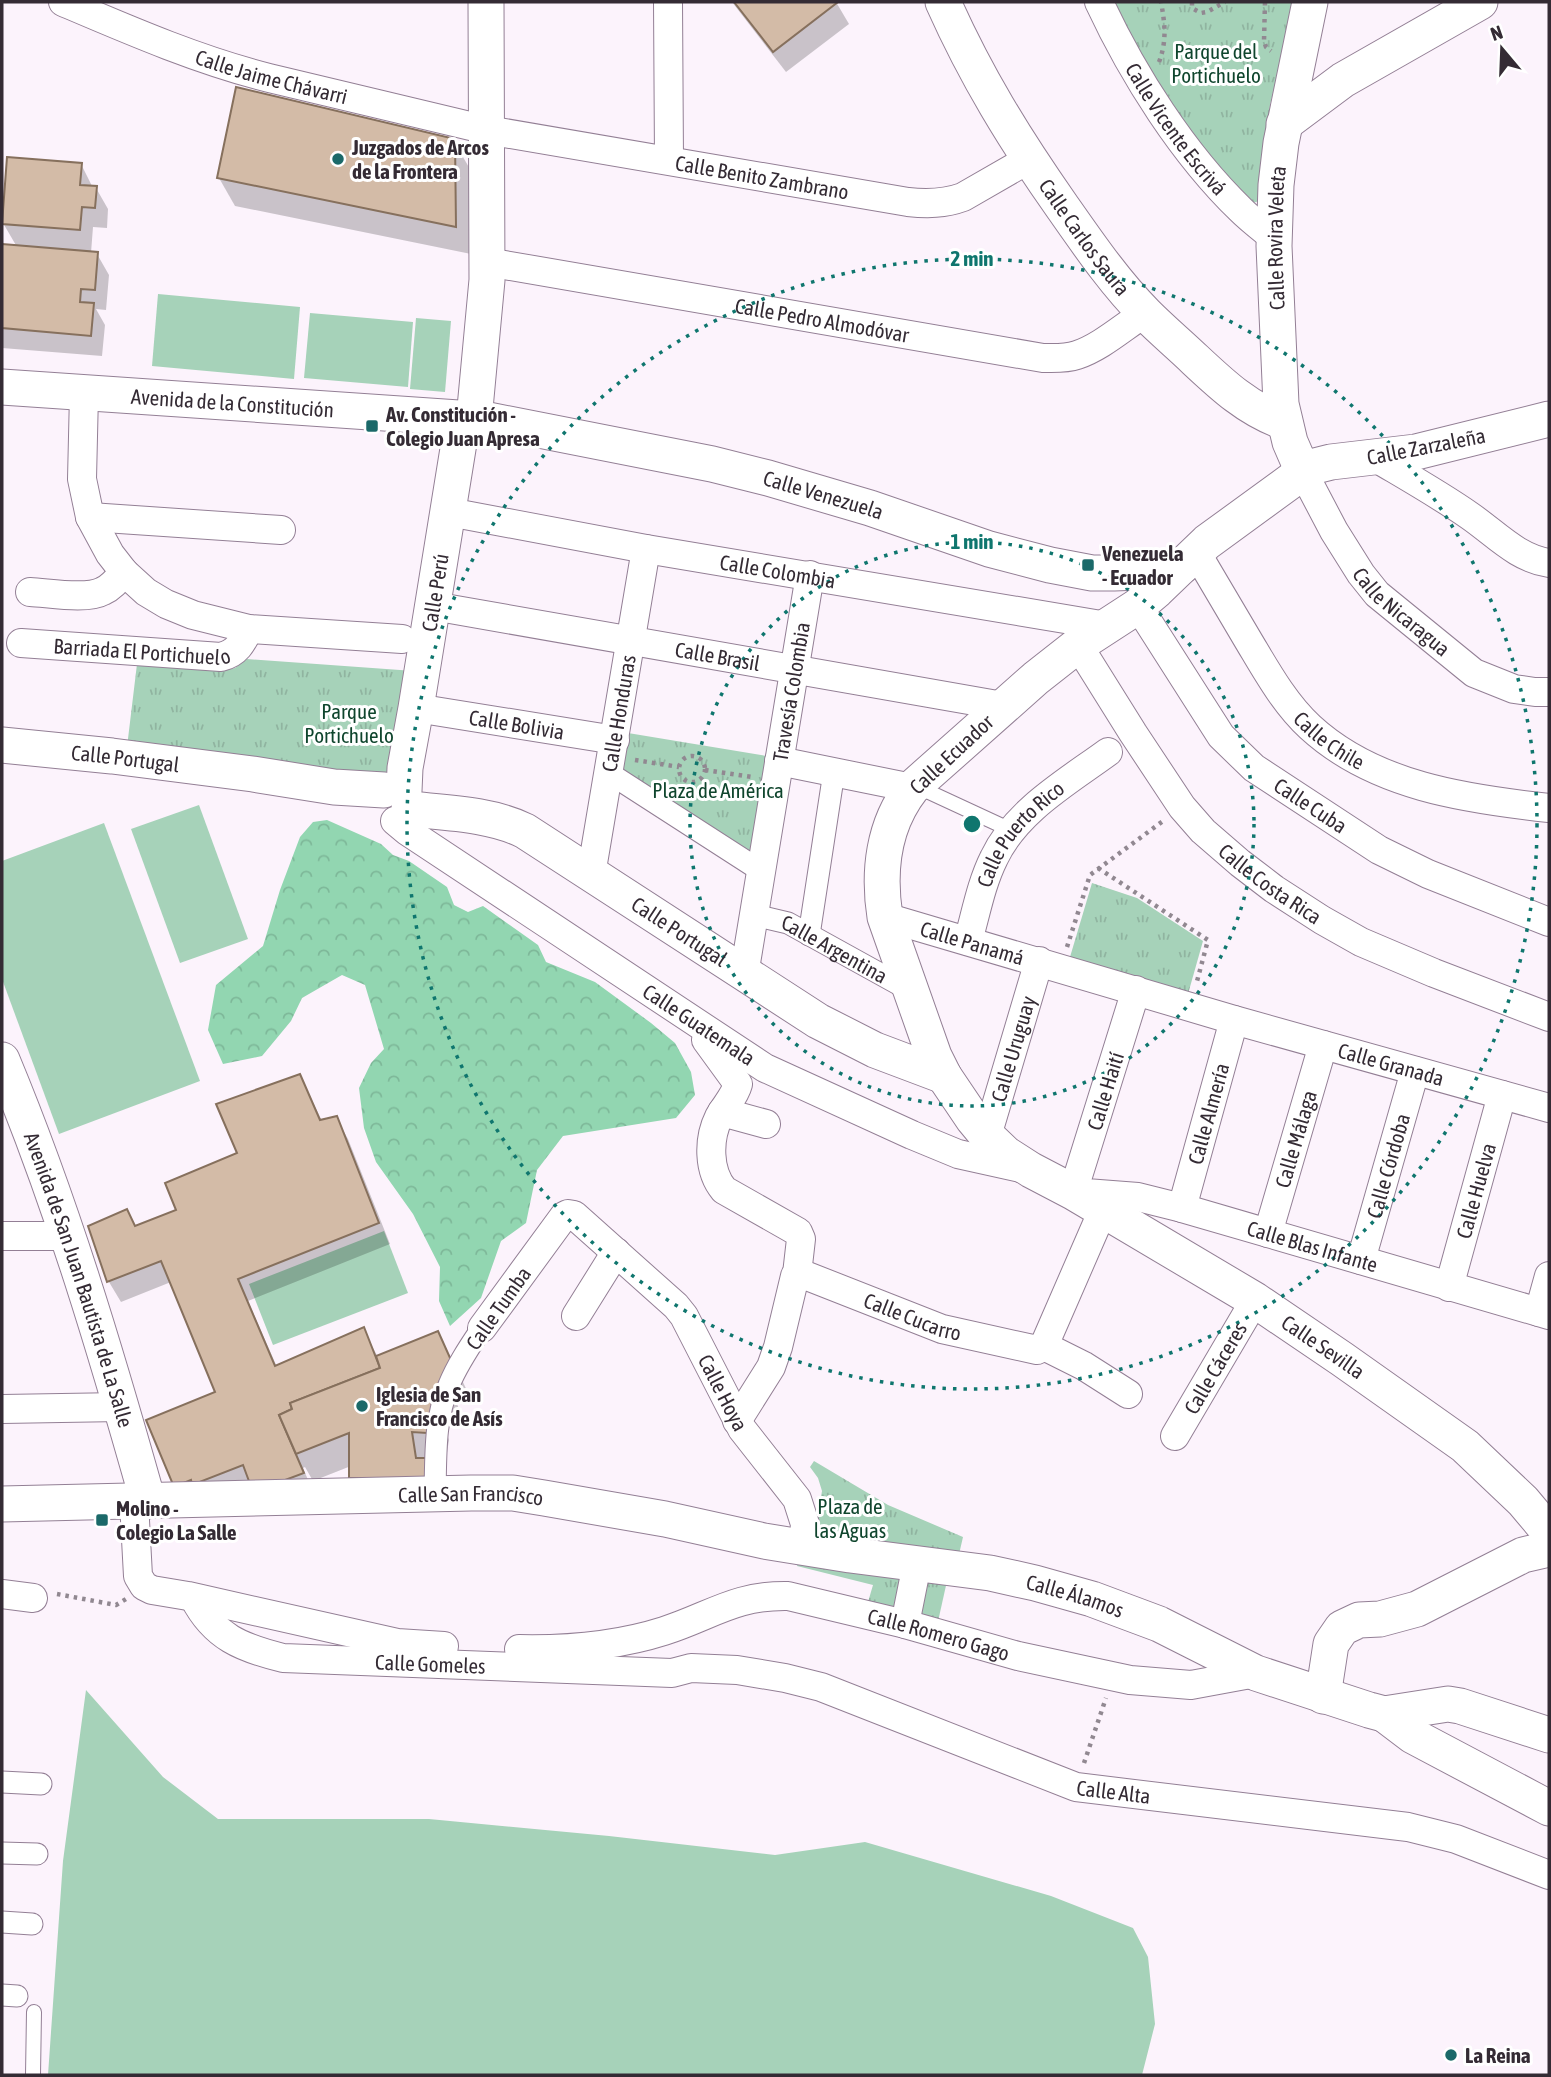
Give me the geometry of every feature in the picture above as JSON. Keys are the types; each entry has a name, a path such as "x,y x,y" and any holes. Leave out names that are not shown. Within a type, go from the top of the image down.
{"street":[{"name":"Calle Jaime Chávarri","path":"63,2 168,47 239,71 487,130"},
{"name":"Calle Perú","path":"395,796 416,708 449,512 469,418 486,298 486,2"},
{"path":"668,2 669,160"},
{"name":"Calle Carlos Saura","path":"943,2 979,77 1029,159 1089,245 1145,313 1227,390 1244,403 1284,422"},
{"name":"Calle Vicente Escrivá","path":"1099,2 1140,78 1175,130 1222,191 1274,238"},
{"name":"Calle Rovira Veleta","path":"1303,472 1284,422 1279,384 1274,238 1276,186 1284,124 1310,2"},
{"path":"1284,124 1343,80 1480,2"},
{"name":"Calle Benito Zambrano","path":"487,130 908,202 952,201 1029,159"},
{"name":"Calle Pedro Almodóvar","path":"487,262 1042,358 1075,356 1145,313"},
{"name":"Avenida de la Constitución","path":"2,387 469,418"},
{"name":"Barriada El Portichuelo","path":"84,394 82,479 90,517 102,541 124,572 146,592 193,615 249,629 402,639"},
{"name":"Calle Venezuela","path":"469,418 723,467 858,504 962,541 1050,565 1093,573 1139,572 1189,559"},
{"name":"Calle Zarzaleña","path":"1303,472 1331,462 1416,452 1549,419"},
{"path":"1376,458 1465,512 1523,555 1549,563"},
{"name":"Calle Ecuador","path":"1073,1192 1006,1154 987,1136 944,1076 934,1056 885,917 881,894 884,851 894,816 913,787 1003,706 1078,645 1138,606 1224,529 1303,472"},
{"name":"Calle Nicaragua","path":"1303,472 1334,531 1377,594 1474,673 1514,689 1549,692"},
{"name":"Calle Colombia","path":"449,512 646,549 1107,626"},
{"path":"90,517 281,530"},
{"name":"Calle Honduras","path":"591,875 646,549"},
{"name":"Calle Chile","path":"1189,559 1278,687 1309,725 1328,742 1372,768 1405,780 1450,793 1549,808"},
{"path":"30,592 91,595 111,586 124,572"},
{"name":"Travesía Colombia","path":"744,975 810,575"},
{"name":"Calle Brasil","path":"432,606 1003,706"},
{"name":"Calle Cuba","path":"1138,606 1221,736 1254,768 1379,850 1451,883 1549,922"},
{"name":"Barriada El Portichuelo","path":"21,643 221,657 236,650 249,629"},
{"name":"Calle Costa Rica","path":"1078,645 1182,807 1203,831 1240,863 1274,889 1361,942 1549,1017"},
{"name":"Calle Bolivia","path":"416,708 612,756"},
{"name":"Calle Portugal","path":"2,745 294,779 334,788 395,796 516,827 744,975 847,1037 944,1076"},
{"name":"Calle Puerto Rico","path":"968,941 988,872 1011,831 1030,811 1108,752"},
{"path":"612,756 761,871"},
{"path":"777,771 834,772 913,787"},
{"path":"809,935 834,772"},
{"name":"Calle Guatemala","path":"395,796 407,831 765,1069 958,1154 1031,1170"},
{"name":"Calle Argentina","path":"754,915 788,923 911,991"},
{"name":"Calle Panamá","path":"885,917 1234,1020"},
{"name":"Calle Uruguay","path":"987,1136 1050,964"},
{"name":"Calle Haití","path":"1073,1192 1136,990"},
{"name":"Calle Granada","path":"1234,1020 1549,1108"},
{"name":"Calle Almería","path":"1182,1208 1234,1020"},
{"path":"698,1024 706,1041 738,1084 714,1129 712,1156 718,1183 724,1190 798,1231 801,1239 797,1274 771,1367 737,1421"},
{"name":"Calle Málaga","path":"1268,1233 1323,1045"},
{"name":"Avenida de San Juan Bautista de La Salle","path":"2,1060 68,1236 95,1317 121,1406 141,1502"},
{"name":"Calle Córdoba","path":"1361,1260 1415,1070"},
{"name":"Calle Huelva","path":"1449,1287 1503,1095"},
{"path":"722,1112 766,1124"},
{"name":"Calle Blas Infante","path":"1073,1192 1138,1197 1182,1208 1544,1313"},
{"name":"Calle Sevilla","path":"1073,1192 1255,1300 1465,1446 1523,1501 1549,1532"},
{"path":"1103,1210 1044,1346 1084,1366 1128,1394"},
{"name":"Calle Hoya","path":"568,1214 574,1215 684,1316 737,1421 797,1499 805,1524 803,1548"},
{"name":"Calle Tumba","path":"435,1494 437,1431 448,1386 482,1328 568,1214"},
{"path":"2,1236 68,1236"},
{"path":"576,1316 615,1252"},
{"name":"Calle Cucarro","path":"797,1274 942,1329 1037,1350 1044,1346"},
{"path":"1544,1313 1549,1276"},
{"name":"Calle Cáceres","path":"1175,1436 1255,1300"},
{"path":"2,1409 121,1406"},
{"name":"Calle San Francisco","path":"2,1504 513,1493 665,1519 803,1548"},
{"path":"141,1502 138,1576 144,1586"},
{"path":"803,1548 934,1566 905,1624"},
{"path":"1323,1696 1331,1644 1342,1628 1359,1620 1380,1619 1417,1609 1503,1564 1523,1555 1549,1549"},
{"name":"Calle Álamos","path":"934,1566 999,1575 1093,1599 1159,1624 1256,1674 1384,1714"},
{"name":"Calle Gomeles","path":"144,1586 152,1590 417,1646 551,1650 626,1642 679,1625"},
{"path":"2,1594 33,1598"},
{"name":"Calle Romero Gago","path":"679,1625 734,1603 769,1596 788,1596 905,1624 1018,1656 1113,1677 1191,1685 1256,1674"},
{"name":"Calle Gomeles","path":"194,1598 203,1615 222,1635 237,1643 284,1658 672,1673 691,1668"},
{"path":"679,1625 684,1661 691,1668"},
{"name":"Calle Alta","path":"691,1668 737,1670 821,1687 1076,1787 1408,1827 1456,1839 1549,1875"},
{"path":"1384,1714 1448,1704 1469,1707 1549,1735"},
{"path":"1427,1743 1428,1723 1434,1714 1448,1704"},
{"path":"1384,1714 1427,1743 1549,1808"},
{"path":"2,1782 41,1784"},
{"path":"2,1853 37,1854"},
{"path":"2,1922 32,1924"}],"lane":[{"path":"913,787 1011,831"},
{"path":"33,2075 34,2012"}],"path":[{"path":"1140,78 1158,64 1164,49 1166,37 1161,2"},
{"path":"1192,2 1192,8 1201,13 1225,2"},
{"path":"612,756 680,767"},
{"path":"694,757 701,760 705,770 701,778 690,782 682,778 680,767 685,758 694,757"},
{"path":"705,770 777,771"},
{"path":"1050,964 1090,875 1182,807"},
{"path":"1098,868 1208,940 1191,1006"},
{"path":"33,1598 48,1593 116,1605 144,1586"},
{"path":"1076,1787 1113,1677"}],"green space":[{"name":"Parque del Portichuelo","path":"1108,2 1295,2 1270,105 1259,201 1250,204 1197,145"},
{"path":"158,294 300,307 294,379 152,366"},
{"path":"310,313 413,322 408,387 304,378"},
{"path":"416,318 451,321 445,392 410,389"},
{"name":"Parque Portichuelo","path":"247,659 414,671 405,731 386,776 127,747 137,664 217,671 235,668"},
{"name":"Plaza de América","path":"628,733 767,756 749,858 621,776"},
{"path":"199,805 248,939 180,963 131,829"},
{"path":"327,820 381,844 393,855 409,861 447,887 454,905 468,912 483,906 538,945 546,962 595,982 675,1043 691,1072 695,1095 676,1118 563,1136 537,1170 526,1223 501,1241 481,1298 450,1326 439,1301 440,1267 413,1214 376,1162 364,1128 359,1088 371,1063 384,1049 365,985 342,975 302,998 291,1021 262,1056 223,1064 208,1030 216,985 263,946 300,837 313,822"},
{"path":"104,823 200,1081 59,1134 2,979 2,861"},
{"path":"1092,883 1137,898 1203,941 1188,994 1070,957"},
{"path":"384,1231 408,1293 273,1345 249,1284"},
{"name":"Plaza de las Aguas","path":"814,1461 888,1505 963,1537 957,1563 814,1538 813,1518 819,1508 822,1491 818,1478 810,1467"},
{"path":"800,1554 903,1571 897,1612 868,1602 873,1585 797,1566"},
{"path":"949,1572 937,1626 918,1623 918,1583"},
{"path":"86,1690 163,1777 218,1819 429,1819 775,1855 865,1842 1051,1896 1133,1928 1148,1957 1155,2024 1142,2075 48,2075 63,1861"}],"building":[{"path":"734,2 838,2 773,52"},
{"name":"Juzgados de Arcos de la Frontera","path":"236,87 455,139 456,227 217,178"},
{"path":"7,157 82,163 80,185 97,186 95,208 82,207 80,230 2,224"},
{"path":"2,244 98,252 95,290 81,289 80,302 94,303 91,336 2,328"},
{"path":"300,1074 320,1120 337,1116 379,1223 238,1279 275,1366 364,1327 380,1368 290,1403 292,1409 279,1415 304,1473 253,1492 243,1465 192,1485 191,1480 174,1487 146,1420 215,1392 161,1261 107,1282 88,1226 127,1209 135,1226 176,1210 165,1183 237,1153 216,1104"},
{"name":"Iglesia de San Francisco de Asís","path":"438,1331 455,1369 447,1386 432,1393 434,1398 430,1399 434,1411 427,1433 412,1432 416,1458 428,1458 429,1478 349,1478 349,1433 296,1454 279,1415 292,1409 290,1403 380,1368 376,1356"}],"place":[{"name":"Juzgados de Arcos de la Frontera","path":"338,159"},
{"name":"Av. Constitución - Colegio Juan Apresa","path":"372,426"},
{"name":"Venezuela - Ecuador","path":"1088,565"},
{"name":"Iglesia de San Francisco de Asís","path":"362,1406"},
{"name":"Molino - Colegio La Salle","path":"102,1520"},
{"name":"La Reina","path":"1451,2055"}]}
